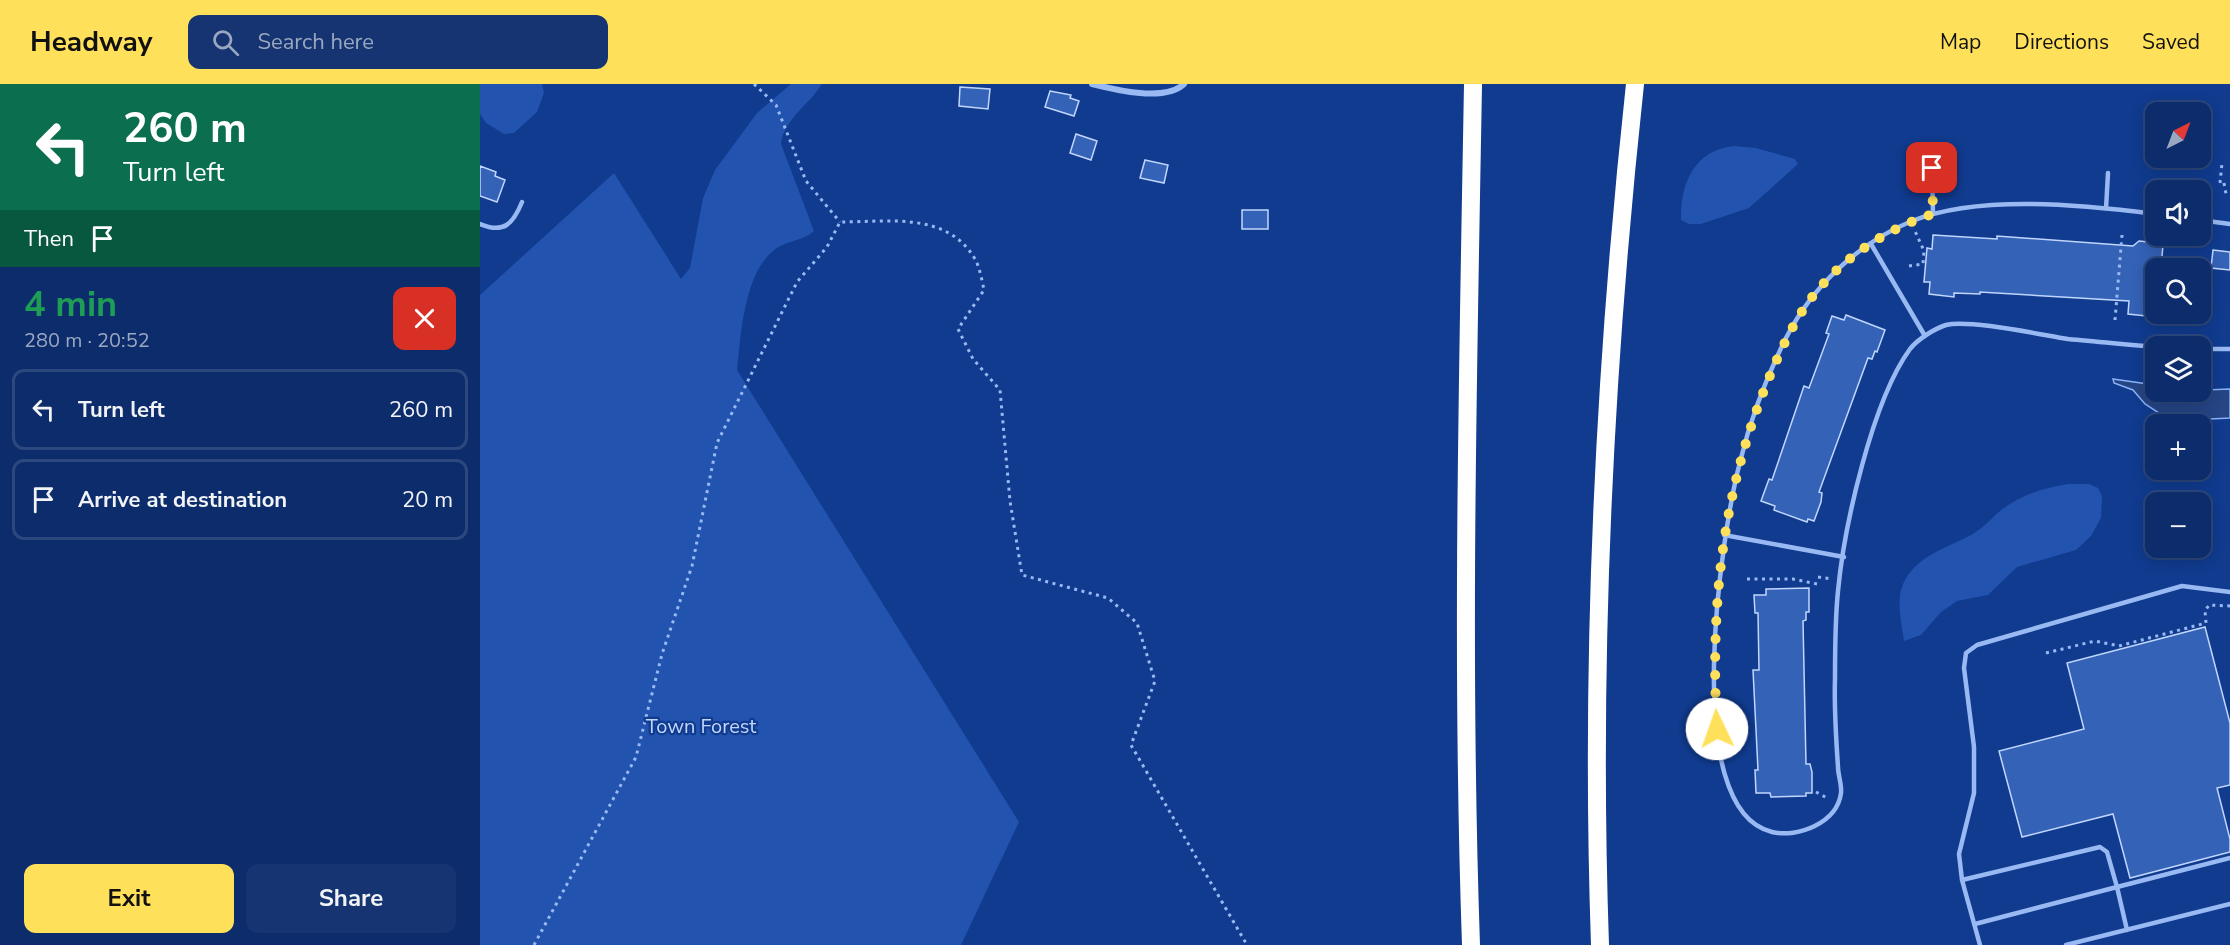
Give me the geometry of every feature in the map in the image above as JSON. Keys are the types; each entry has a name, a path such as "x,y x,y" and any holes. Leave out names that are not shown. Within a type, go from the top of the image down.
{"highway":[{"path":"1471,945 1465,770 1464,588 1473,84"},
{"path":"1600,945 1596,756 1598,611 1606,415 1635,84"}],"street":[{"path":"1092,84 1148,94 1178,90 1184,84"}],"lane":[{"path":"1932,168 1933,214"},
{"path":"2106,208 2108,174"},
{"path":"480,224 491,229 507,227 514,220 522,202"},
{"path":"2145,213 2106,208 1982,206 1933,214 1901,227 1870,244 1822,284 1787,337 1740,460 1725,535 1715,603 1713,666 1719,739 1729,791 1739,811 1757,827 1791,834 1814,827 1831,813 1841,794 1835,684 1838,590 1860,472 1882,406 1911,346 1948,324 1966,324 2073,339 2145,346"},
{"path":"2211,221 2230,224"},
{"path":"1870,244 1925,336"},
{"path":"2211,349 2230,349"},
{"path":"1725,535 1844,556"},
{"path":"1980,945 1962,880 1959,854 1974,793 1974,747 1964,668 1966,653 1977,645 2182,586 2230,592"},
{"path":"1962,880 2100,847 2107,852 2127,930"},
{"path":"1975,924 2230,858"},
{"path":"2066,945 2230,904"}],"path":[{"path":"754,84 776,105 806,181 840,222"},
{"path":"2222,163 2222,183 2226,194"},
{"path":"534,945 636,757 662,654 692,566 717,443 797,282 827,247 840,222"},
{"path":"840,222 922,222 956,235 976,260 984,290 958,329 973,359 1000,390 1010,501 1022,575 1108,598 1137,622 1155,681 1131,745 1247,945"},
{"path":"1909,266 1923,264 1924,251 1915,231"},
{"path":"2115,320 2122,235"},
{"path":"1818,577 1833,579"},
{"path":"1747,579 1793,579 1817,584"},
{"path":"2046,653 2096,641 2119,646 2205,623 2205,611 2210,605 2230,606"},
{"path":"1816,792 1828,799"}],"green space":[{"path":"480,84 542,84 544,93 537,112 514,133 504,134 486,123 480,114"},
{"name":"Town Forest","path":"791,84 822,84 787,127 781,144 814,231 777,248 757,271 746,304 737,370 1019,822 961,945 480,945 480,295 614,173 681,279 690,268 703,198 715,170 757,113"},
{"path":"1734,146 1756,148 1795,159 1798,164 1749,208 1701,224 1689,224 1681,220 1683,194 1692,171 1709,154"},
{"path":"2068,484 2089,484 2098,488 2102,496 2101,518 2091,536 2076,550 2017,567 1988,595 1957,601 1941,612 1921,635 1904,641 1900,596 1912,569 1930,555 1975,533 2000,511 2024,496"}],"shaded area":[{"path":"2113,379 2145,384 2145,402 2211,402 2211,390 2230,389 2230,418 2211,419 2211,414 2160,414 2145,404 2133,390 2114,383"}],"building":[{"path":"960,87 990,89 988,109 959,106"},
{"path":"1050,91 1071,95 1070,98 1079,101 1074,116 1045,107"},
{"path":"1076,134 1097,141 1091,160 1070,153"},
{"path":"1145,160 1168,165 1164,183 1140,178"},
{"path":"480,166 496,172 495,176 505,180 497,202 480,196"},
{"path":"1242,210 1268,210 1268,229 1242,229"},
{"path":"1933,235 1997,239 1997,236 2133,246 2139,241 2145,242 2145,246 2163,246 2162,258 2145,258 2145,316 2128,314 2129,301 1980,292 1980,294 1954,293 1954,297 1929,294 1930,282 1924,282 1927,248 1932,249"},
{"path":"2213,250 2230,252 2230,270 2211,268"},
{"path":"1846,315 1885,330 1877,352 1875,351 1872,359 1868,358 1819,492 1822,493 1821,502 1814,521 1808,519 1807,522 1774,510 1775,506 1761,501 1769,479 1772,480 1804,386 1809,388 1829,334 1826,333 1832,316 1844,320"},
{"path":"1809,588 1809,612 1806,612 1806,620 1803,621 1806,764 1810,764 1812,772 1812,793 1806,793 1806,796 1771,797 1770,793 1756,793 1755,770 1758,770 1753,670 1759,670 1758,613 1755,613 1754,595 1766,595 1766,589"},
{"path":"2205,627 2230,723 2230,785 2217,788 2230,839 2230,852 2130,878 2113,814 2022,837 1999,751 2084,729 2067,663"}],"route":[{"path":"1717,729 1713,666 1715,603 1725,535 1740,460 1762,395 1787,337 1822,284 1850,258 1870,244 1890,232 1933,214 1932,168"}]}
